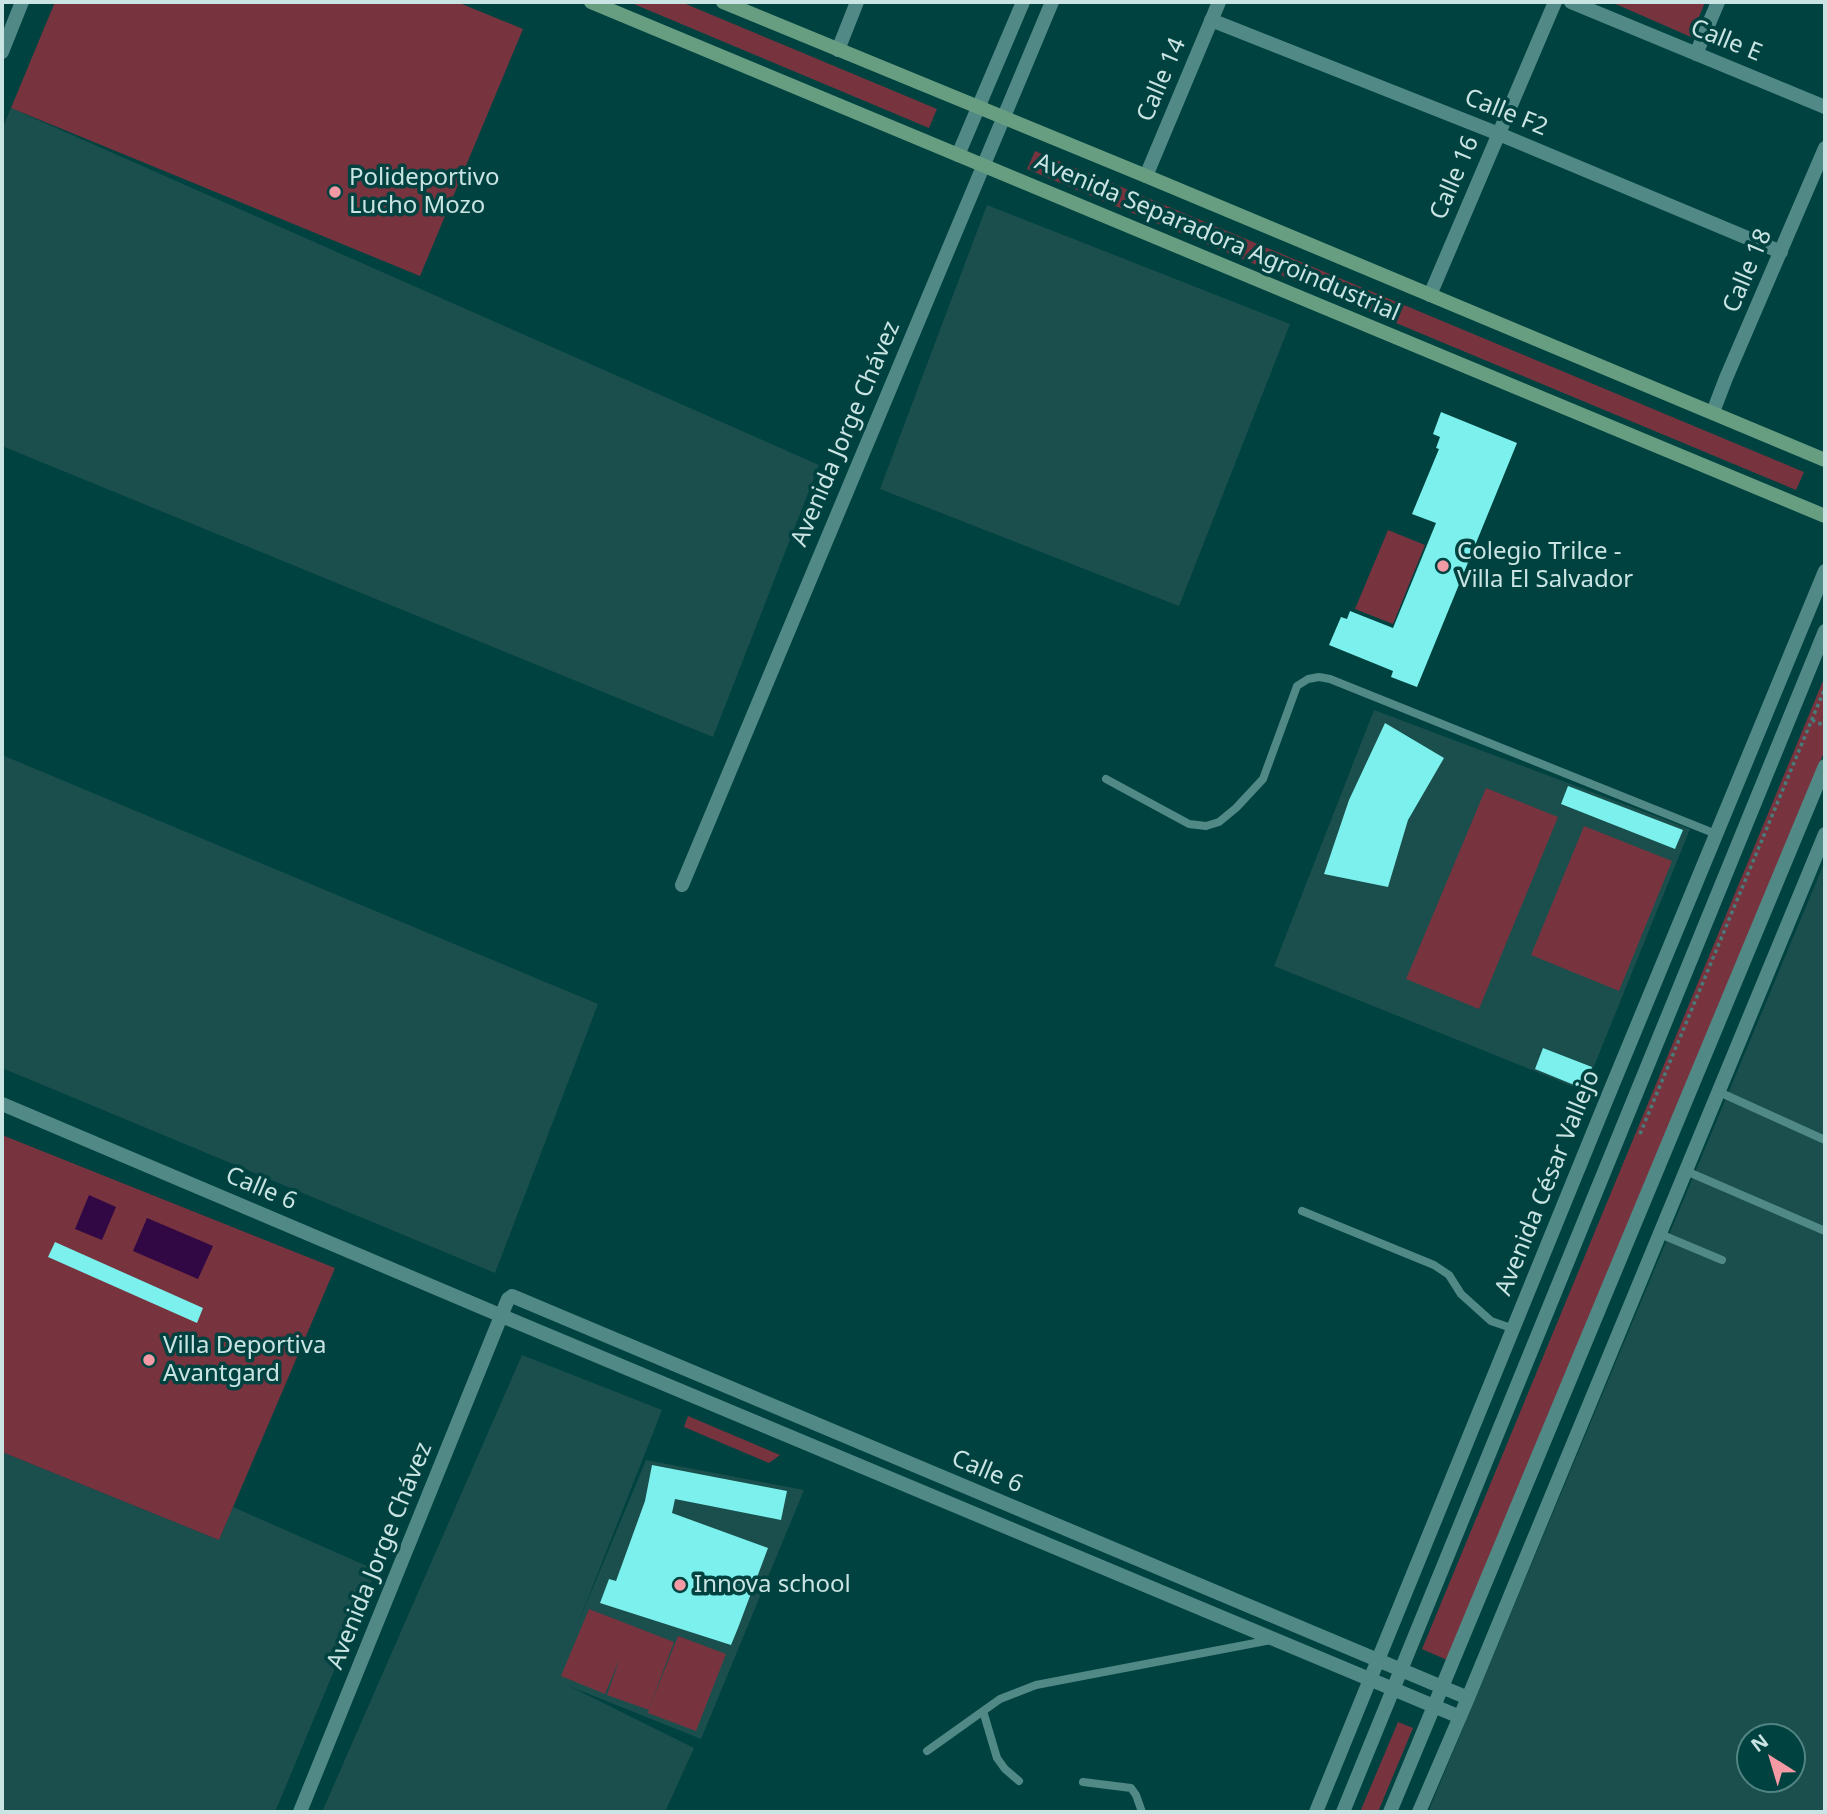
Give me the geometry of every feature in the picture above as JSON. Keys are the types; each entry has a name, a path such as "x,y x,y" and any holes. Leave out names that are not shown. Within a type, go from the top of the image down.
{"street":[{"path":"2,52 22,2"},
{"name":"Avenida Separadora Agroindustrial","path":"591,2 1825,516"},
{"name":"Avenida Separadora Agroindustrial","path":"723,2 1825,460"},
{"path":"838,50 857,2"},
{"path":"958,155 1023,2"},
{"name":"Avenida Jorge Chávez","path":"682,885 1052,2"},
{"name":"Calle 14","path":"1146,176 1219,2"},
{"name":"Calle 16","path":"1430,295 1555,2"},
{"name":"Calle E","path":"1571,2 1825,107"},
{"path":"1696,54 1718,2"},
{"name":"Calle F2","path":"1211,20 1499,134 1781,252"},
{"name":"Calle 18","path":"1713,412 1825,148"},
{"name":"Avenida César Vallejo","path":"1316,1812 1825,571"},
{"name":"Avenida César Vallejo","path":"1343,1812 1825,631"},
{"path":"1390,1812 1825,766"},
{"path":"1419,1812 1825,834"},
{"name":"Calle 6","path":"2,1104 636,1373 1460,1717"},
{"name":"Calle 6","path":"502,1316 508,1299 513,1296 1468,1698"},
{"name":"Avenida Jorge Chávez","path":"300,1812 502,1316"},
{"path":"636,1373 645,1353"},
{"path":"920,1492 929,1472"},
{"path":"1099,1566 1107,1547"},
{"path":"1243,1627 1251,1607"},
{"path":"1313,1656 1320,1636"}],"lane":[{"path":"1106,779 1189,824 1206,826 1219,821 1236,808 1263,779 1297,686 1308,679 1319,677 1343,684 1716,834"},
{"path":"1719,1091 1825,1140"},
{"path":"1686,1171 1825,1231"},
{"path":"1302,1211 1434,1265 1449,1275 1461,1294 1491,1321 1514,1329"},
{"path":"1660,1234 1721,1260"},
{"path":"927,1751 1000,1699 1036,1685 1274,1640"},
{"path":"983,1711 996,1758 1019,1781"},
{"path":"1083,1782 1131,1788 1142,1812"}],"path":[{"path":"1812,720 1825,726"}],"shaded area":[{"name":"Polideportivo Lucho Mozo","path":"55,2 457,2 523,29 420,276 11,108"},
{"path":"629,2 681,2 937,109 929,128"},
{"path":"1611,2 1705,2 1691,37"},
{"path":"11,108 819,465 713,737 2,446 2,129"},
{"path":"1035,151 1804,472 1796,490 1027,169"},
{"path":"987,205 1290,324 1179,606 880,489"},
{"path":"1388,530 1425,545 1393,624 1355,609"},
{"path":"1825,676 1825,750 1447,1660 1422,1649"},
{"path":"1374,710 1690,829 1584,1091 1274,966"},
{"path":"2,755 598,1004 495,1273 2,1068"},
{"path":"1486,788 1558,817 1479,1009 1406,979"},
{"path":"1584,826 1672,861 1619,991 1531,955"},
{"path":"1825,861 1825,1812 1428,1812"},
{"name":"Villa Deportiva Avantgard","path":"2,1135 335,1268 219,1540 2,1452"},
{"path":"89,1195 116,1207 102,1240 75,1229"},
{"path":"147,1218 213,1246 198,1279 133,1251"},
{"path":"522,1355 662,1410 577,1626 646,1460 804,1490 701,1739 569,1686 694,1748 665,1812 322,1812"},
{"path":"688,1416 780,1455 769,1463 684,1427"},
{"path":"2,1452 219,1540 233,1507 376,1570 275,1812 2,1812"},
{"path":"589,1609 674,1642 649,1709 678,1636 726,1654 696,1731 607,1695 620,1658 605,1694 561,1676"},
{"path":"1398,1722 1413,1728 1378,1812 1360,1812"}],"building":[{"name":"Colegio Trilce - Villa El Salvador","path":"1441,412 1517,443 1417,687 1391,677 1393,671 1329,645 1341,617 1347,619 1350,611 1393,628 1436,523 1412,514 1439,449 1436,448 1440,437 1433,434"},
{"path":"1385,723 1444,758 1408,820 1388,887 1324,874 1349,800"},
{"path":"1568,786 1683,830 1675,849 1561,804"},
{"path":"1543,1048 1592,1067 1584,1089 1535,1069"},
{"path":"55,1242 203,1308 197,1323 48,1257"},
{"path":"652,1465 787,1491 781,1520 675,1499 672,1513 768,1548 731,1645 600,1603 609,1579 616,1581 645,1501"}],"place":[{"name":"Polideportivo Lucho Mozo","path":"335,192"},
{"name":"Colegio Trilce - Villa El Salvador","path":"1443,566"},
{"name":"Villa Deportiva Avantgard","path":"149,1360"},
{"name":"Innova school","path":"680,1585"}]}
